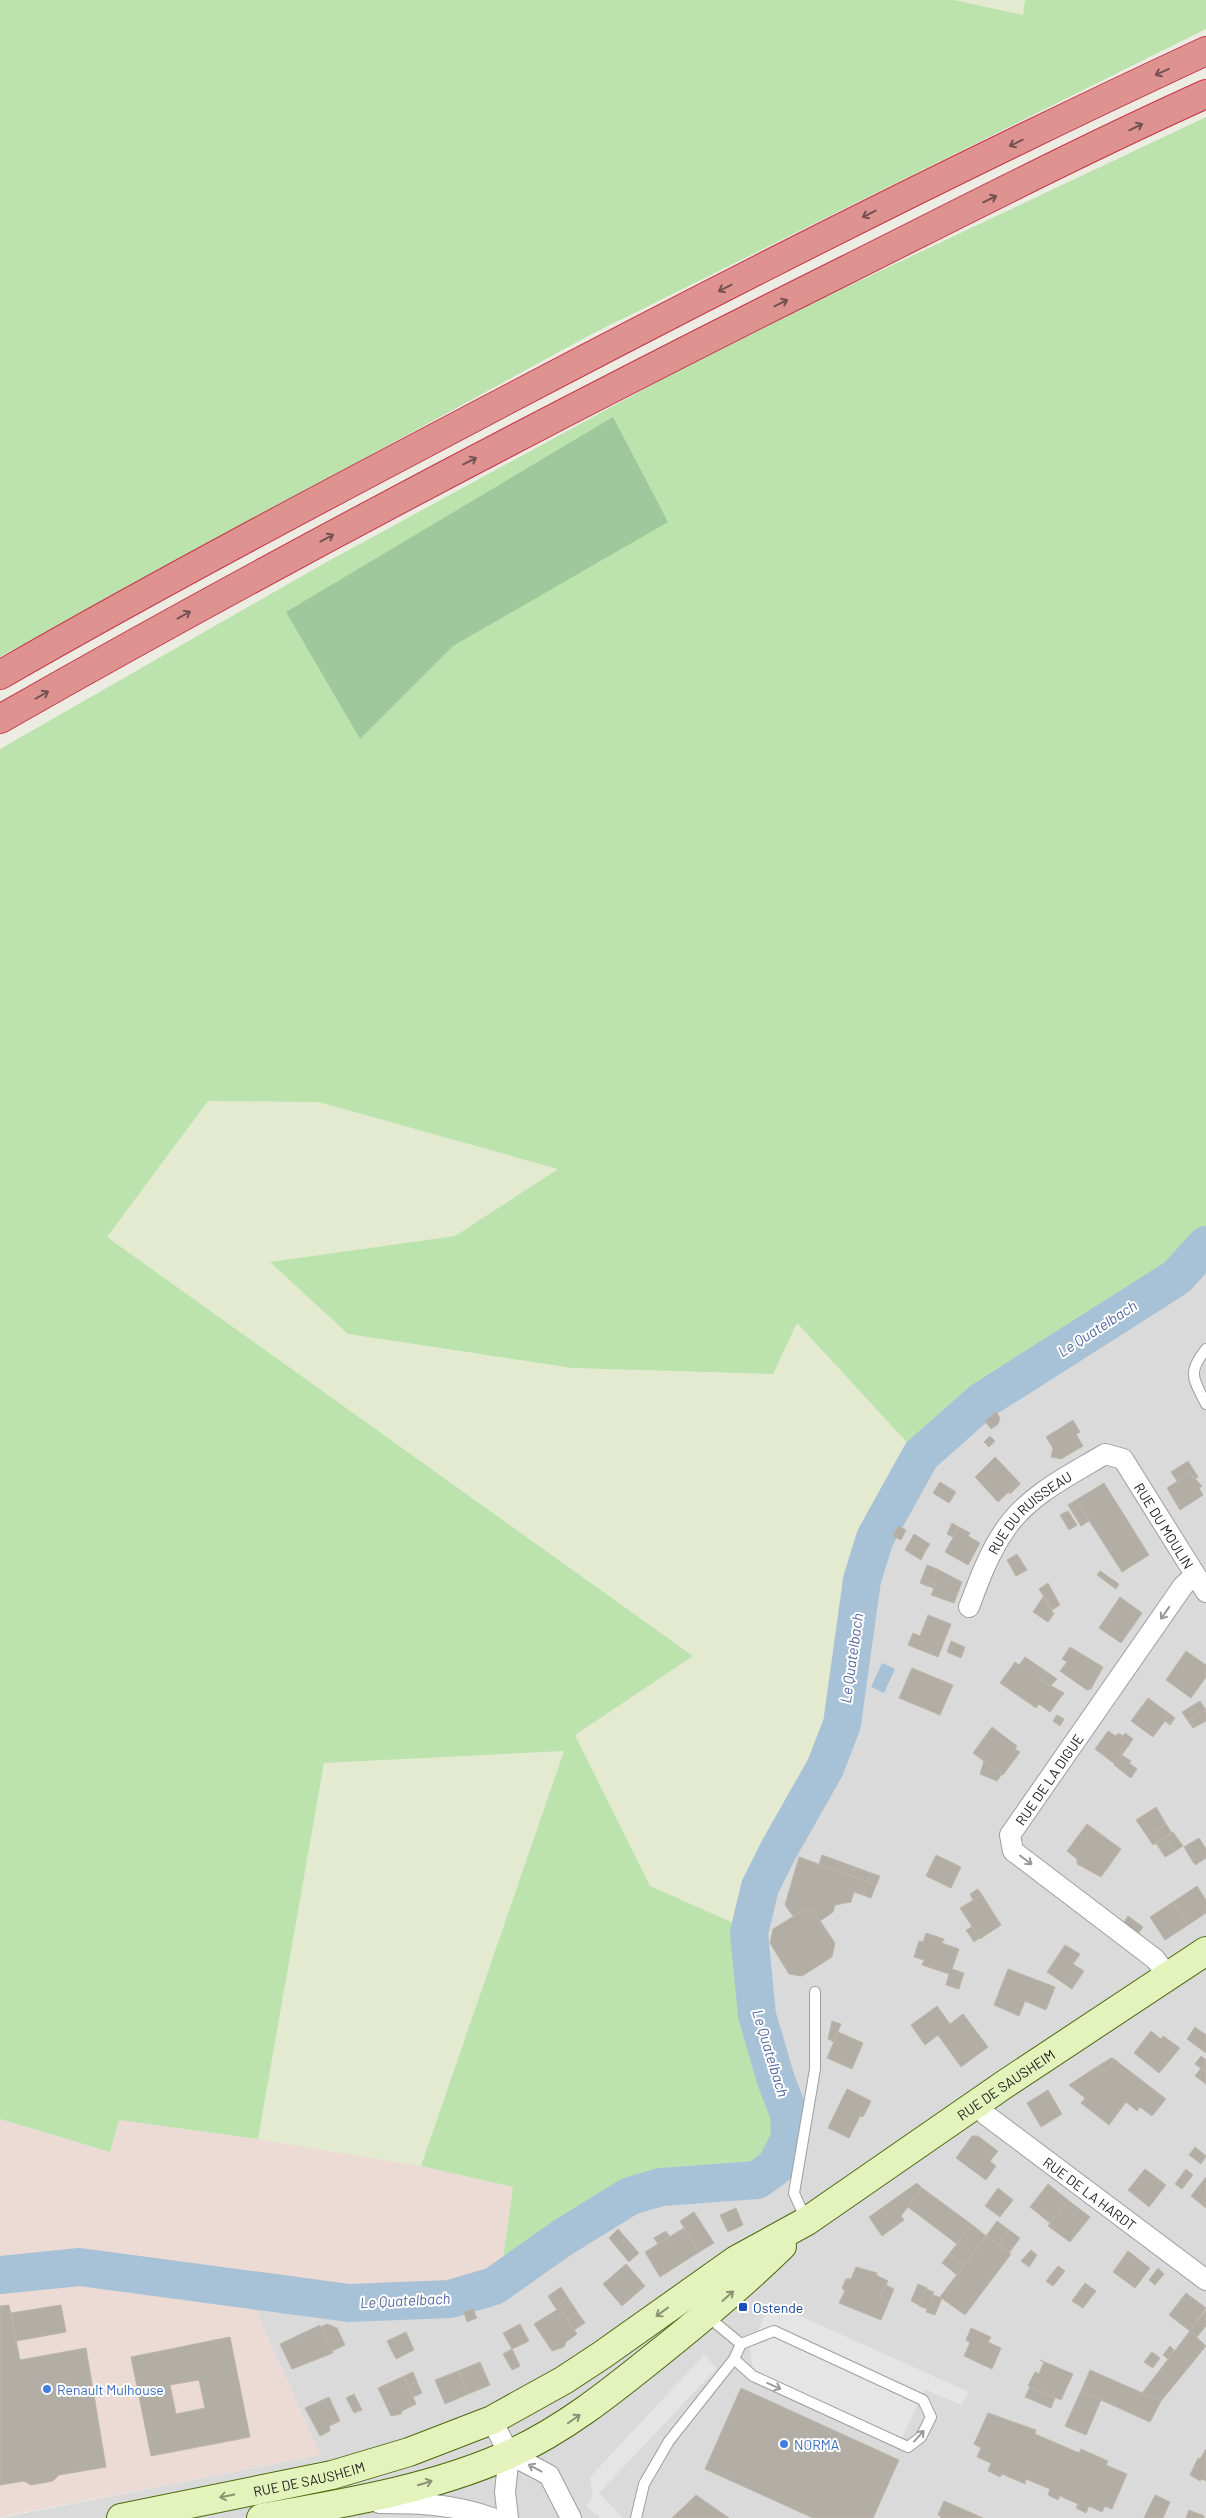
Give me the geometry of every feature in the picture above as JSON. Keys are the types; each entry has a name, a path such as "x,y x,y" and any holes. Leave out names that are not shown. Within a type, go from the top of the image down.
{"highway":[{"path":"0,674 301,508 598,352 874,212 1206,52"},
{"path":"0,719 151,633 454,470 692,347 1206,94"}],"main road":[{"name":"RUE DE SAUSHEIM","path":"121,2518 332,2475 409,2452 492,2420 564,2380 736,2260 807,2221 976,2104 1206,1951"},
{"name":"RUE DE SAUSHEIM","path":"261,2518 344,2503 420,2485 509,2454 571,2421 706,2315 807,2221"}],"street":[{"name":"RUE DU RUISSEAU","path":"968,1607 984,1567 1007,1526 1039,1495 1106,1454 1123,1459"},
{"name":"RUE DU MOULIN","path":"1123,1459 1206,1592"},
{"name":"RUE DE LA DIGUE","path":"1168,1976 1155,1959 1013,1850 1010,1835 1183,1586 1195,1575"},
{"name":"RUE DE LA HARDT","path":"976,2104 986,2115 1206,2280"},
{"path":"492,2420 509,2454 504,2492 508,2518"},
{"path":"509,2454 549,2475 571,2518"},
{"path":"344,2503 432,2503 465,2509 492,2518"}],"lane":[{"path":"1206,1348 1194,1364 1193,1378 1206,1404"},
{"path":"807,2221 794,2193 815,2070 815,1992"},
{"path":"706,2315 741,2344"},
{"path":"636,2518 644,2484 669,2441 734,2359 741,2344 774,2331 923,2400 931,2418 921,2437 908,2446 753,2376 734,2359"}],"shaded area":[{"path":"1206,1231 1206,2518 0,2518 320,2455 252,2302 500,2278 628,2184 753,2171 751,2016 740,1926 751,1887 820,1763 830,1719 842,1588 861,1532 913,1449 981,1389 1168,1271"},
{"path":"0,2119 110,2152 118,2120 258,2139 421,2166 513,2187 500,2278 252,2302 320,2455 0,2517"},
{"path":"771,2303 969,2392 961,2405 925,2389 901,2440 753,2373 750,2347"},
{"path":"704,2355 717,2368 599,2493 623,2518 600,2518 586,2506 593,2497 590,2477"}],"green space":[{"path":"0,0 954,0 1023,15 1025,0 1206,0 1206,29 592,334 0,657"},
{"path":"954,0 1025,0 1023,16"},
{"path":"1206,117 1206,1231 1168,1271 981,1389 913,1449 797,1323 773,1374 572,1368 348,1334 270,1262 455,1236 558,1169 319,1102 208,1101 107,1237 693,1656 575,1735 650,1886 740,1926 751,2016 777,2132 753,2171 628,2184 500,2278 513,2187 421,2166 564,1751 324,1763 258,2139 119,2120 110,2152 0,2119 0,749 323,564 736,339"},
{"path":"613,417 668,522 453,646 360,739 286,612"},
{"path":"208,1101 319,1102 559,1168 455,1236 271,1262 348,1334 572,1368 773,1374 796,1322 913,1449 861,1532 842,1588 830,1719 820,1763 751,1887 740,1926 650,1887 574,1735 693,1656 107,1237"},
{"path":"564,1751 421,2166 258,2139 324,1763"}],"water":[{"path":"882,1663 895,1669 884,1693 871,1687"}],"building":[{"path":"996,1412 1000,1418 998,1424 991,1429 985,1421"},
{"path":"1073,1420 1080,1432 1076,1434 1083,1446 1061,1459 1051,1457 1053,1448 1046,1437"},
{"path":"990,1436 995,1441 989,1447 984,1442"},
{"path":"995,1457 1019,1482 998,1502 975,1477"},
{"path":"1188,1461 1198,1477 1194,1479 1190,1473 1177,1481 1171,1472"},
{"path":"1190,1473 1202,1486 1199,1488 1203,1495 1180,1510 1167,1488"},
{"path":"940,1482 956,1492 949,1503 933,1493"},
{"path":"1019,1482 1020,1484 1010,1494 1008,1492"},
{"path":"1104,1483 1149,1555 1122,1572 1076,1500"},
{"path":"1076,1500 1089,1521 1081,1526 1068,1505"},
{"path":"1068,1511 1077,1525 1069,1530 1060,1515"},
{"path":"952,1523 959,1527 953,1537 947,1534"},
{"path":"898,1526 906,1530 901,1540 893,1536"},
{"path":"959,1527 970,1533 968,1536 980,1543 968,1565 945,1552"},
{"path":"914,1534 930,1544 925,1552 909,1543"},
{"path":"909,1543 925,1552 921,1560 905,1550"},
{"path":"1017,1554 1027,1570 1016,1576 1007,1560"},
{"path":"927,1565 937,1569 933,1582 929,1580 927,1586 920,1583"},
{"path":"937,1569 962,1582 954,1603 931,1595 936,1583 933,1582"},
{"path":"1100,1571 1119,1584 1116,1589 1097,1575"},
{"path":"929,1580 936,1583 934,1588 927,1586"},
{"path":"1048,1583 1060,1605 1052,1610 1039,1589"},
{"path":"1043,1597 1054,1614 1048,1622 1033,1612"},
{"path":"1120,1597 1142,1613 1121,1643 1099,1628"},
{"path":"928,1615 951,1624 938,1657 908,1645 913,1633 920,1636"},
{"path":"951,1641 965,1647 961,1658 947,1652"},
{"path":"1070,1647 1103,1667 1091,1689 1087,1690 1060,1671 1067,1662 1062,1659"},
{"path":"1186,1651 1206,1665 1206,1677 1191,1698 1166,1680"},
{"path":"1025,1657 1047,1672 1039,1679 1064,1693 1050,1712 1039,1704 1036,1708 1000,1683 1015,1662 1019,1665"},
{"path":"912,1668 953,1685 940,1715 899,1698"},
{"path":"1047,1672 1057,1679 1050,1686 1039,1679"},
{"path":"1148,1698 1170,1714 1153,1737 1131,1721"},
{"path":"1200,1701 1206,1710 1188,1721 1182,1712"},
{"path":"1206,1710 1206,1721 1193,1728 1188,1721"},
{"path":"1170,1714 1175,1718 1170,1725 1165,1721"},
{"path":"1057,1715 1064,1719 1060,1726 1053,1721"},
{"path":"992,1727 1017,1746 1015,1749 1020,1752 1003,1775 973,1753"},
{"path":"1108,1731 1116,1736 1118,1733 1123,1736 1121,1739 1129,1745 1115,1764 1095,1749"},
{"path":"1125,1733 1133,1739 1129,1745 1121,1739"},
{"path":"1122,1755 1131,1761 1123,1772 1114,1765"},
{"path":"984,1761 1002,1774 997,1781 980,1774"},
{"path":"1129,1763 1137,1769 1131,1778 1123,1772"},
{"path":"1156,1807 1166,1824 1147,1836 1136,1820"},
{"path":"1087,1824 1121,1849 1101,1877 1077,1864 1077,1859 1067,1851"},
{"path":"1166,1824 1172,1833 1153,1845 1147,1836"},
{"path":"1173,1832 1183,1846 1174,1852 1165,1837"},
{"path":"1165,1837 1174,1852 1165,1857 1156,1843"},
{"path":"1199,1838 1206,1849 1206,1858 1195,1865 1184,1847"},
{"path":"822,1855 855,1867 852,1876 819,1864"},
{"path":"936,1855 961,1867 951,1888 926,1876"},
{"path":"799,1857 868,1882 863,1895 854,1892 851,1902 835,1905 833,1912 820,1921 814,1912 804,1910 793,1916 785,1905"},
{"path":"855,1867 871,1873 868,1882 852,1876"},
{"path":"871,1873 880,1876 876,1885 868,1882"},
{"path":"868,1882 876,1885 871,1898 863,1895"},
{"path":"1197,1886 1206,1900 1206,1913 1188,1925 1173,1902"},
{"path":"978,1889 982,1895 973,1900 970,1894"},
{"path":"982,1895 1001,1925 980,1939 960,1908"},
{"path":"1173,1902 1188,1925 1165,1940 1150,1917"},
{"path":"804,1910 814,1912 835,1943 832,1957 802,1976 789,1974 770,1943 773,1929"},
{"path":"1128,1916 1143,1927 1137,1935 1123,1924"},
{"path":"972,1927 979,1938 974,1942 966,1930"},
{"path":"926,1933 944,1939 942,1943 959,1949 952,1969 964,1973 959,1989 946,1985 949,1974 922,1965 924,1960 914,1957 919,1941 923,1942"},
{"path":"1065,1945 1080,1954 1073,1964 1084,1971 1072,1989 1047,1972"},
{"path":"1008,1969 1055,1987 1046,2010 1025,2001 1019,2016 994,2005"},
{"path":"937,2006 950,2024 963,2014 988,2047 961,2067 938,2035 925,2045 911,2025"},
{"path":"832,2021 841,2024 834,2042 828,2039"},
{"path":"1195,2027 1206,2035 1206,2053 1187,2039"},
{"path":"1151,2031 1161,2039 1163,2036 1180,2048 1159,2073 1134,2053"},
{"path":"838,2032 863,2043 852,2069 827,2058"},
{"path":"1201,2056 1206,2060 1206,2072 1195,2064"},
{"path":"1111,2058 1114,2059 1105,2072 1098,2066"},
{"path":"1114,2059 1166,2099 1152,2116 1140,2107 1137,2111 1126,2102 1109,2125 1081,2103 1085,2098 1069,2085 1098,2066 1105,2072"},
{"path":"1201,2068 1206,2072 1206,2084 1195,2076"},
{"path":"847,2089 871,2101 863,2117 860,2116 849,2138 828,2128"},
{"path":"1048,2090 1062,2114 1041,2127 1027,2103"},
{"path":"972,2136 978,2136 998,2151 990,2161 996,2166 986,2180 956,2158"},
{"path":"1195,2147 1206,2156 1201,2164 1189,2155"},
{"path":"1145,2169 1166,2185 1149,2207 1128,2190"},
{"path":"1186,2169 1193,2175 1182,2189 1175,2184"},
{"path":"1206,2177 1206,2208 1191,2196"},
{"path":"917,2183 922,2188 901,2216 904,2220 882,2236 869,2217"},
{"path":"1048,2184 1068,2200 1050,2223 1030,2207"},
{"path":"922,2188 971,2224 957,2244 908,2207"},
{"path":"998,2188 1013,2200 1000,2217 985,2206"},
{"path":"1068,2200 1090,2217 1070,2242 1048,2226"},
{"path":"736,2208 743,2225 728,2232 720,2215"},
{"path":"694,2212 714,2243 699,2252 680,2221"},
{"path":"997,2221 1009,2230 998,2245 986,2236"},
{"path":"971,2224 986,2236 972,2255 957,2244"},
{"path":"684,2228 699,2252 660,2277 645,2252"},
{"path":"618,2229 639,2253 629,2262 609,2238"},
{"path":"1009,2230 1020,2238 1009,2253 998,2245"},
{"path":"666,2231 670,2237 658,2244 654,2238"},
{"path":"986,2236 1011,2254 965,2315 940,2297"},
{"path":"957,2244 972,2255 964,2266 949,2254"},
{"path":"1031,2250 1037,2255 1029,2267 1021,2261"},
{"path":"1128,2251 1150,2268 1135,2288 1113,2272"},
{"path":"949,2254 964,2266 957,2275 942,2263"},
{"path":"626,2264 645,2286 622,2306 603,2284"},
{"path":"1058,2266 1065,2271 1053,2286 1046,2281"},
{"path":"856,2267 877,2273 876,2275 888,2281 880,2297 889,2301 881,2320 839,2303 845,2291 842,2288 846,2279 851,2279"},
{"path":"1158,2268 1164,2274 1155,2285 1149,2280"},
{"path":"1085,2283 1096,2291 1083,2308 1072,2301"},
{"path":"918,2284 927,2288 919,2305 911,2301"},
{"path":"886,2285 894,2289 889,2301 880,2297"},
{"path":"561,2287 568,2298 558,2305 560,2308 557,2310 548,2296"},
{"path":"926,2289 934,2292 927,2309 919,2306"},
{"path":"1186,2293 1206,2308 1190,2331 1169,2315"},
{"path":"933,2295 942,2298 935,2315 926,2312"},
{"path":"568,2298 578,2313 568,2320 558,2305"},
{"name":"Renault Mulhouse","path":"9,2305 20,2360 86,2348 106,2467 59,2475 53,2481 31,2485 24,2481 0,2485 0,2306"},
{"path":"61,2305 66,2332 16,2341 11,2313"},
{"path":"560,2308 577,2334 566,2342 564,2347 552,2351 534,2324"},
{"path":"473,2309 477,2318 467,2322 464,2312"},
{"path":"1206,2310 1206,2326 1197,2337 1190,2331"},
{"path":"578,2313 585,2323 574,2330 568,2320"},
{"path":"327,2324 337,2328 345,2345 332,2351 321,2327"},
{"path":"520,2324 529,2341 512,2349 503,2333"},
{"path":"320,2325 333,2353 292,2369 280,2344"},
{"path":"971,2328 991,2337 988,2342 1001,2348 992,2369 964,2356 970,2343 966,2340"},
{"path":"1190,2331 1206,2346 1161,2401 1142,2393"},
{"path":"406,2332 414,2350 396,2359 387,2341"},
{"path":"230,2337 250,2437 151,2456 131,2357","holes":["199,2380 205,2408 176,2414 170,2385"]},
{"path":"1170,2346 1174,2350 1168,2359 1163,2355"},
{"path":"512,2349 520,2366 512,2370 503,2354"},
{"path":"1152,2352 1160,2358 1153,2368 1144,2362"},
{"path":"1040,2360 1073,2374 1061,2400 1028,2386 1035,2372 1039,2374 1044,2362"},
{"path":"480,2362 490,2385 468,2394 458,2371"},
{"path":"1090,2370 1161,2401 1150,2422 1081,2391"},
{"path":"458,2371 468,2394 445,2404 435,2380"},
{"path":"413,2372 417,2382 408,2386 404,2376"},
{"path":"404,2376 416,2404 402,2411 401,2414 391,2416 378,2388"},
{"path":"417,2382 422,2393 413,2397 408,2386"},
{"path":"1030,2387 1055,2398 1051,2408 1025,2397"},
{"path":"741,2388 899,2460 873,2518 813,2518 705,2469"},
{"path":"1081,2391 1101,2400 1086,2435 1065,2426"},
{"path":"354,2394 362,2410 354,2413 346,2398"},
{"path":"329,2397 340,2421 329,2426 330,2431 320,2436 305,2408"},
{"path":"988,2413 1036,2430 1035,2434 1079,2453 1081,2449 1108,2461 1106,2465 1127,2474 1112,2509 1105,2506 1102,2512 1089,2506 1086,2513 1076,2508 1078,2504 1060,2496 1058,2500 1048,2495 1050,2489 1026,2479 1025,2484 1002,2474 1000,2477 988,2471 991,2463 977,2457 981,2448 974,2444"},
{"path":"1206,2449 1206,2481 1202,2479 1200,2481 1190,2475 1198,2458 1200,2459"},
{"path":"696,2495 729,2518 672,2518"},
{"path":"1155,2495 1170,2502 1163,2518 1144,2518"},
{"path":"944,2501 983,2518 940,2518 941,2516 938,2515"},
{"path":"1189,2510 1204,2516 1204,2518 1186,2518"}],"waterway":[{"name":"Le Quatelbach","path":"0,2275 80,2267 349,2303 450,2299 494,2286 562,2238 630,2196 661,2187 757,2180 775,2167 790,2139 789,2114 776,2080 757,2015 749,1933 760,1887 779,1849 825,1768 842,1724 862,1580 875,1538 921,1455 982,1401 1177,1277 1206,1245"}],"place":[{"name":"Ostende","path":"743,2307"},
{"name":"Renault Mulhouse","path":"47,2389"},
{"name":"NORMA","path":"784,2444"}]}
